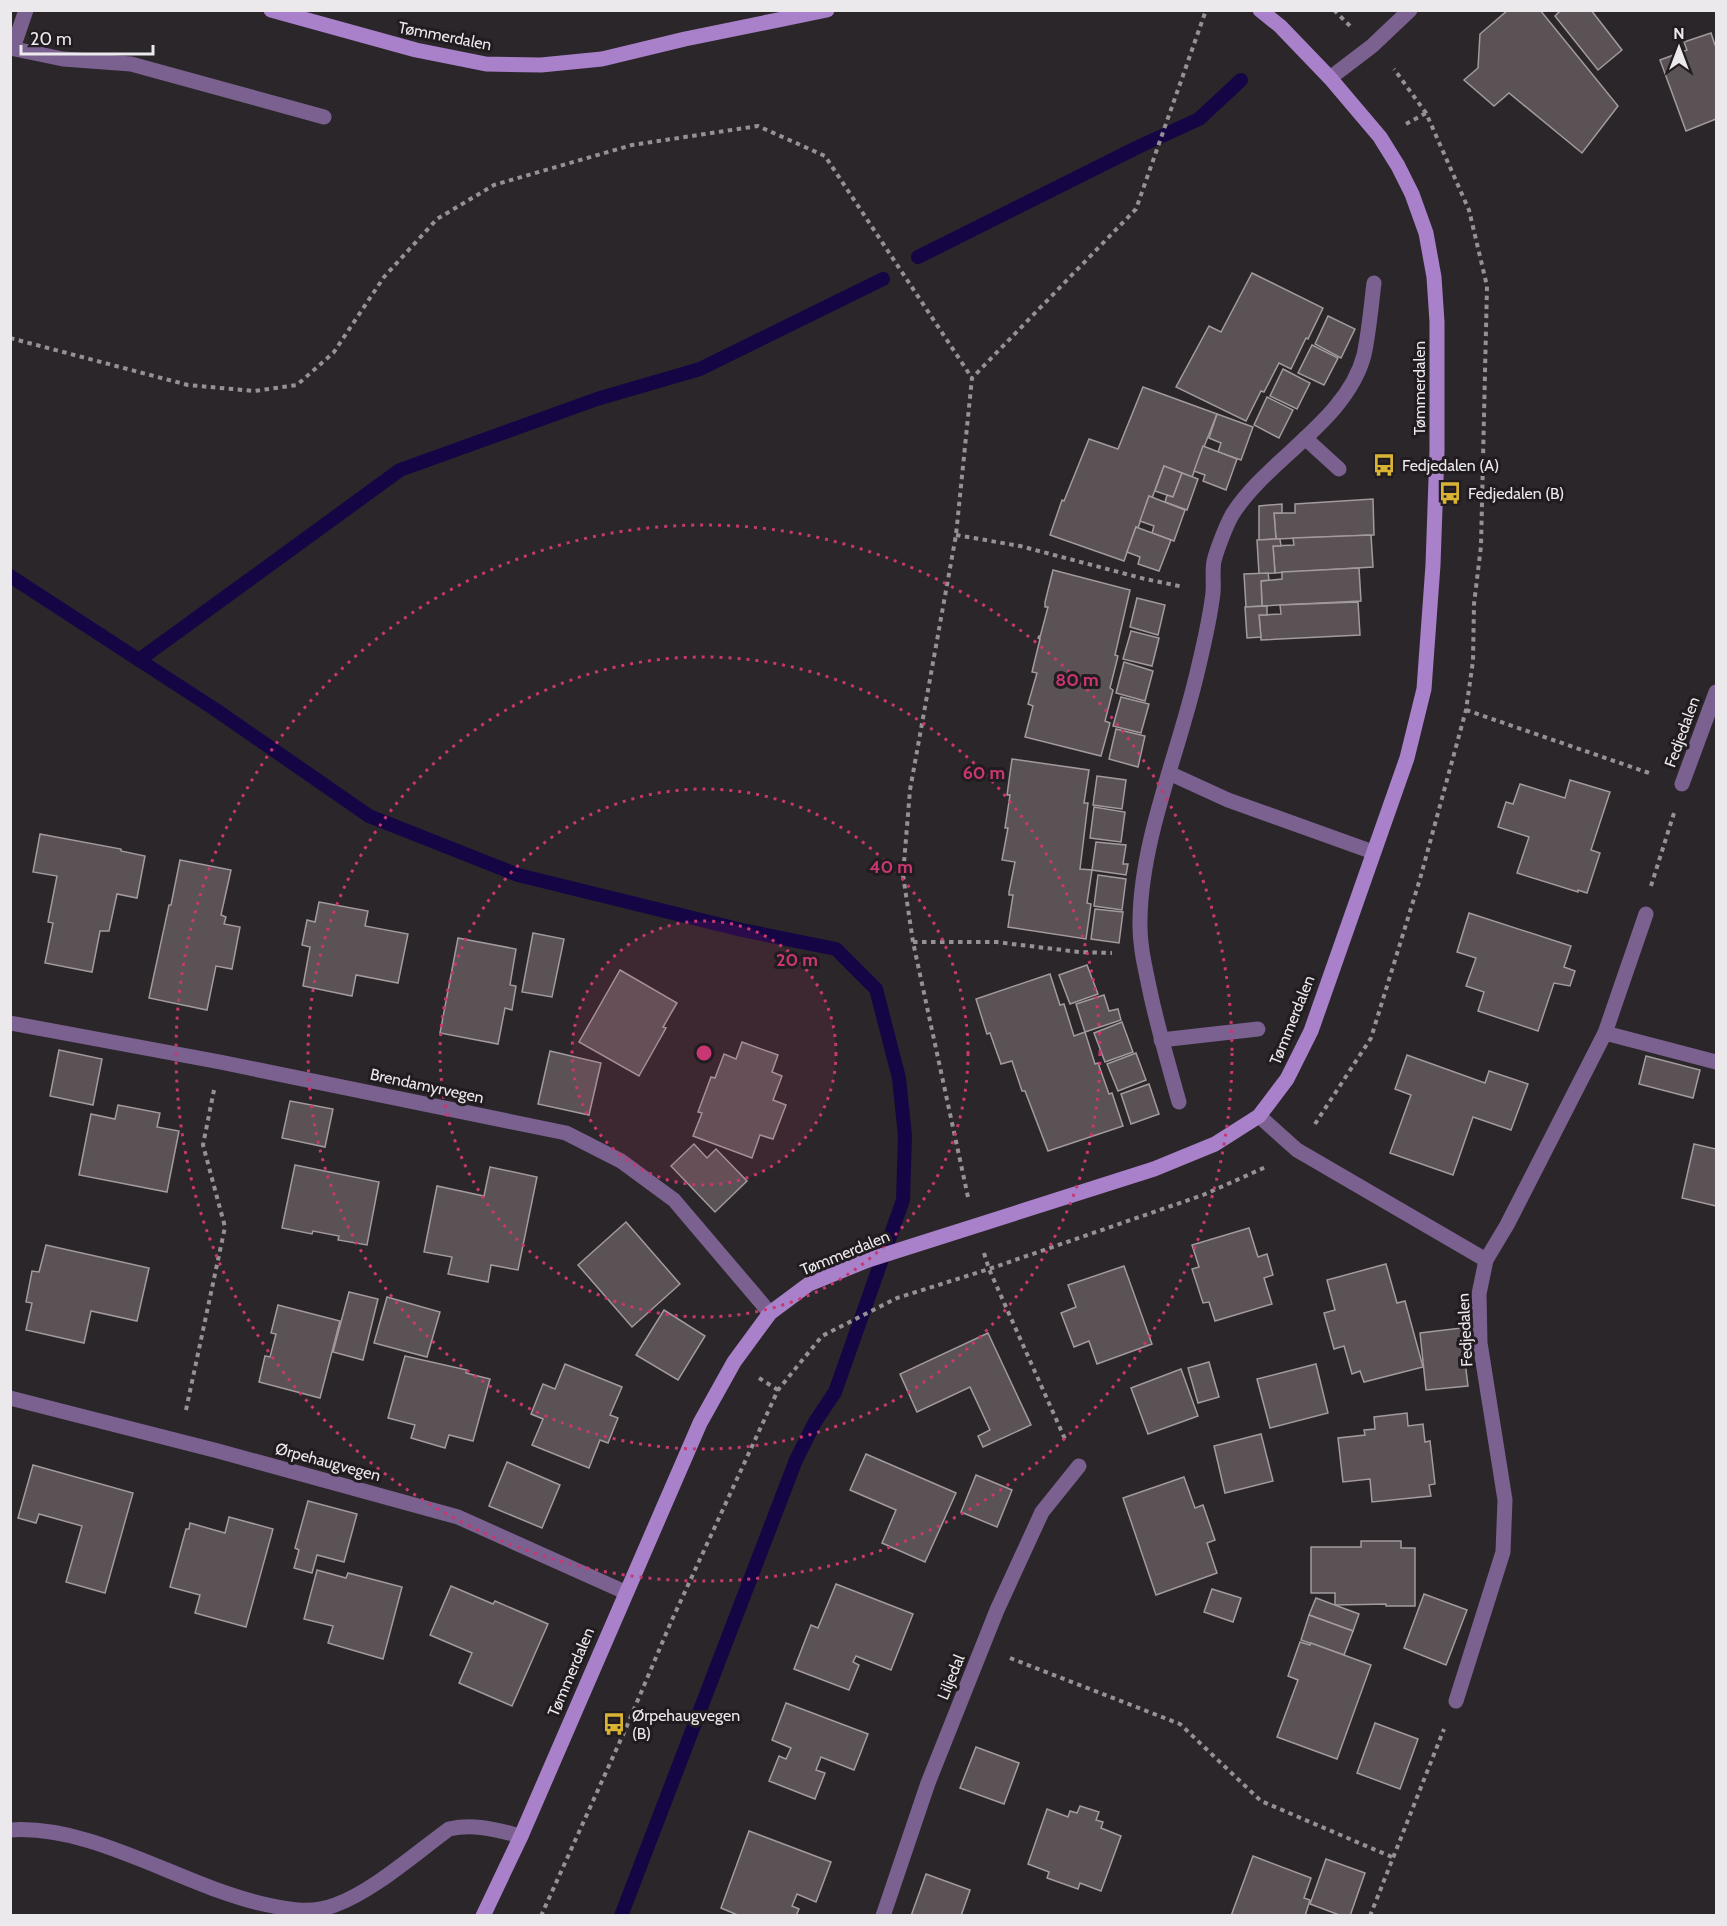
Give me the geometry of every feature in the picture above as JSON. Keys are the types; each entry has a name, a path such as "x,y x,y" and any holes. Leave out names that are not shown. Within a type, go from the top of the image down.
{"street":[{"path":"26,10 12,48 63,59 131,64 324,117"},
{"name":"Tømmerdalen","path":"271,10 416,50 486,64 541,65 602,58 827,10"},
{"name":"Tømmerdalen","path":"483,1916 521,1836 700,1423 734,1362 770,1313 809,1284 868,1260 1154,1169 1215,1144 1259,1116 1287,1079 1311,1031 1372,852 1407,758 1424,689 1433,566 1437,462 1437,322 1434,278 1426,233 1412,194 1380,137 1330,78 1280,26 1260,10"},
{"path":"1330,78 1372,46 1410,10"},
{"path":"1179,1102 1161,1040 1142,955 1140,920 1144,879 1152,840 1198,669 1213,592 1214,561 1231,518 1257,482 1318,426 1356,375 1364,356 1374,283"},
{"path":"1305,438 1339,469"},
{"name":"Fedjedalen","path":"1682,784 1716,692"},
{"path":"1169,773 1228,800 1372,852"},
{"name":"Fedjedalen","path":"1456,1701 1503,1552 1505,1500 1480,1343 1479,1293 1486,1260 1507,1225 1605,1033 1646,914"},
{"name":"Brendamyrvegen","path":"10,1023 220,1062 566,1133 621,1161 674,1200 770,1313"},
{"name":"Tømmerdalen","path":"1161,1040 1258,1029"},
{"path":"1605,1033 1716,1062"},
{"path":"1259,1116 1297,1150 1486,1260"},
{"name":"Ørpehaugvegen","path":"10,1398 218,1451 458,1517 626,1592"},
{"name":"Liljedal","path":"883,1916 928,1783 997,1610 1042,1512 1079,1466"},
{"path":"10,1830 40,1831 86,1841 249,1901 290,1910 311,1911 333,1906 355,1897 449,1829 464,1825 482,1826 521,1836"}],"path":[{"path":"969,1200 913,942 903,876 910,790 957,535 972,378 1136,209 1206,10"},
{"path":"10,338 188,385 254,391 297,386 334,352 384,277 437,219 494,185 632,145 758,126 825,156 972,378"},
{"path":"957,535 1020,546 1145,579 1213,592"},
{"path":"1466,710 1682,784 1650,889 1646,914"},
{"path":"913,942 996,942 1079,952 1142,955"},
{"path":"184,1419 225,1227 203,1145 220,1062"},
{"path":"983,1251 989,1269 1079,1466"},
{"path":"982,1647 1180,1724 1261,1801 1392,1857"},
{"path":"1370,1916 1456,1701"}],"building":[{"path":"1508,10 1540,10 1618,106 1582,153 1509,93 1494,106 1464,80 1478,68 1480,34"},
{"path":"1561,10 1591,10 1622,50 1598,70 1555,16"},
{"path":"1711,33 1716,44 1716,119 1686,131 1660,60 1687,50 1684,42"},
{"path":"1252,273 1323,308 1291,369 1279,363 1246,421 1176,387 1209,326 1221,332"},
{"path":"1328,316 1355,329 1341,358 1315,344"},
{"path":"1312,345 1338,358 1324,385 1298,373"},
{"path":"1283,369 1310,383 1297,409 1270,396"},
{"path":"1143,387 1217,414 1192,477 1164,466 1152,498 1149,496 1124,561 1050,535 1062,500 1064,501 1089,439 1118,449"},
{"path":"1267,397 1293,410 1279,438 1254,425"},
{"path":"1217,414 1253,427 1241,460 1218,452 1221,443 1209,438"},
{"path":"1203,446 1237,459 1226,490 1203,481 1205,475 1194,471"},
{"path":"1164,466 1182,473 1173,497 1155,491"},
{"path":"1182,473 1198,479 1187,510 1165,502 1167,495 1173,497"},
{"path":"1149,496 1185,510 1174,541 1152,533 1154,526 1140,521"},
{"path":"1373,499 1374,535 1276,539 1274,513 1295,513 1295,504"},
{"path":"1282,504 1282,513 1274,513 1276,539 1259,540 1259,506"},
{"path":"1136,527 1171,540 1159,571 1138,564 1140,557 1127,552"},
{"path":"1371,535 1373,567 1275,573 1273,546 1294,545 1293,538"},
{"path":"1280,539 1281,546 1273,546 1275,573 1259,574 1257,540"},
{"path":"1359,568 1361,601 1262,606 1261,581 1282,579 1282,572"},
{"path":"1053,570 1130,590 1115,655 1118,656 1110,688 1113,690 1105,721 1110,723 1101,756 1025,737 1033,706 1028,704 1037,673 1032,672 1040,639 1038,638 1048,607 1045,607 1045,602"},
{"path":"1268,573 1269,580 1261,581 1262,606 1246,607 1244,574"},
{"path":"1137,598 1165,605 1158,635 1130,627"},
{"path":"1358,602 1360,635 1261,640 1259,615 1281,614 1280,605"},
{"path":"1267,606 1267,615 1259,615 1261,637 1247,638 1245,607"},
{"path":"1131,631 1159,638 1152,666 1123,659"},
{"path":"1124,662 1153,671 1145,701 1116,693"},
{"path":"1121,697 1149,704 1141,733 1113,726"},
{"path":"1116,729 1145,736 1138,767 1109,759"},
{"path":"1012,759 1089,770 1084,803 1088,803 1080,869 1092,870 1087,903 1091,904 1086,939 1008,927 1013,895 1009,895 1009,892 1015,862 1002,860 1008,828 1005,828"},
{"path":"1097,776 1126,780 1122,809 1093,805"},
{"path":"1570,780 1610,792 1591,850 1600,853 1587,893 1517,873 1529,837 1498,827 1506,802 1513,804 1520,784 1565,798"},
{"path":"1094,807 1125,812 1121,842 1090,838"},
{"path":"40,834 121,849 121,851 145,856 137,898 117,894 109,931 100,931 92,972 45,963 53,923 48,922 57,876 33,872"},
{"path":"1096,842 1126,845 1123,864 1128,864 1126,875 1092,870"},
{"path":"180,860 231,870 221,915 226,917 224,924 240,927 232,969 216,966 207,1010 149,998"},
{"path":"1098,875 1126,879 1122,910 1094,906"},
{"path":"319,902 368,911 365,926 408,934 398,983 356,975 352,996 303,986 310,947 302,945 307,920 315,922"},
{"path":"1095,909 1123,912 1119,943 1091,939"},
{"path":"1469,913 1571,946 1564,967 1575,971 1570,986 1554,983 1538,1031 1478,1011 1484,992 1466,986 1476,958 1457,952"},
{"path":"533,933 564,939 552,997 522,992"},
{"path":"458,938 516,949 510,985 516,986 512,1010 505,1008 498,1044 440,1033"},
{"path":"1087,965 1098,994 1070,1004 1059,975"},
{"path":"620,970 677,1003 639,1076 579,1042"},
{"path":"1050,974 1060,1005 1064,1004 1074,1036 1085,1032 1095,1064 1098,1063 1109,1094 1112,1093 1123,1126 1048,1151 1025,1091 1022,1091 1012,1061 1001,1064 990,1033 987,1034 976,999"},
{"path":"1104,995 1109,1011 1118,1009 1121,1020 1085,1032 1076,1004"},
{"path":"1122,1022 1133,1052 1105,1062 1094,1033"},
{"path":"742,1042 778,1055 772,1072 782,1076 773,1100 786,1105 773,1139 760,1135 752,1158 693,1136 702,1113 698,1112 711,1077 715,1078 724,1054 736,1059"},
{"path":"59,1050 102,1059 93,1105 50,1096"},
{"path":"550,1051 601,1063 589,1115 538,1104"},
{"path":"1136,1053 1146,1080 1118,1091 1107,1064"},
{"path":"1407,1055 1485,1083 1489,1071 1528,1084 1511,1130 1473,1117 1453,1175 1390,1153 1411,1095 1395,1089"},
{"path":"1646,1056 1700,1070 1693,1098 1639,1084"},
{"path":"1149,1084 1159,1114 1131,1124 1121,1094"},
{"path":"290,1101 333,1109 325,1147 282,1138"},
{"path":"118,1105 160,1113 157,1127 179,1131 167,1192 79,1175 91,1114 115,1119"},
{"path":"694,1144 707,1158 716,1149 747,1181 715,1212 671,1166"},
{"path":"1694,1144 1716,1149 1716,1206 1682,1198"},
{"path":"295,1165 379,1182 367,1245 338,1240 339,1236 282,1228"},
{"path":"490,1167 537,1177 518,1270 491,1265 488,1282 448,1274 452,1257 424,1252 437,1186 484,1196"},
{"path":"626,1222 680,1284 632,1327 578,1265"},
{"path":"1249,1228 1258,1257 1267,1254 1273,1275 1264,1278 1272,1304 1215,1321 1209,1302 1203,1303 1192,1269 1199,1267 1192,1245"},
{"path":"46,1245 149,1268 137,1321 91,1311 84,1343 26,1330 32,1303 26,1302 32,1271 39,1272"},
{"path":"1386,1264 1397,1303 1405,1301 1423,1367 1364,1382 1360,1371 1352,1374 1344,1346 1334,1349 1324,1313 1335,1310 1327,1280"},
{"path":"1124,1266 1152,1344 1097,1364 1089,1341 1074,1347 1061,1313 1076,1307 1068,1285"},
{"path":"349,1292 378,1299 363,1360 333,1352"},
{"path":"387,1297 440,1312 427,1357 374,1343"},
{"path":"278,1305 340,1321 320,1398 259,1382 265,1356 270,1357 276,1334 271,1333"},
{"path":"664,1310 705,1336 678,1380 636,1355"},
{"path":"1461,1328 1468,1386 1426,1390 1420,1333"},
{"path":"988,1333 1031,1425 983,1447 978,1436 990,1430 970,1387 917,1412 900,1374"},
{"path":"405,1356 467,1370 466,1373 490,1379 473,1441 449,1435 445,1448 411,1438 415,1425 388,1418"},
{"path":"1209,1362 1219,1397 1198,1403 1188,1368"},
{"path":"565,1364 622,1387 610,1415 618,1418 608,1443 600,1440 589,1468 532,1445 543,1419 531,1414 543,1384 555,1389"},
{"path":"1316,1364 1328,1413 1270,1428 1257,1379"},
{"path":"1181,1369 1198,1416 1148,1434 1131,1388"},
{"path":"1407,1413 1408,1426 1423,1424 1425,1442 1430,1441 1435,1484 1429,1485 1431,1496 1372,1502 1370,1479 1343,1482 1338,1438 1365,1435 1364,1430 1375,1429 1374,1417"},
{"path":"1261,1434 1273,1481 1225,1493 1214,1446"},
{"path":"866,1454 956,1493 925,1562 882,1543 896,1510 850,1490"},
{"path":"507,1462 560,1485 542,1528 489,1506"},
{"path":"33,1465 133,1493 105,1593 66,1582 82,1526 39,1514 36,1523 18,1518"},
{"path":"976,1475 1012,1490 997,1527 961,1512"},
{"path":"1184,1477 1195,1508 1203,1505 1215,1540 1207,1543 1217,1573 1156,1595 1123,1498"},
{"path":"308,1501 357,1514 344,1562 317,1555 312,1573 294,1568 299,1550 295,1548"},
{"path":"229,1517 273,1529 246,1627 195,1613 200,1595 170,1587 186,1529 189,1529 190,1523 225,1533"},
{"path":"1361,1541 1401,1541 1401,1548 1415,1548 1415,1606 1335,1605 1335,1593 1311,1593 1311,1547 1361,1547"},
{"path":"317,1570 346,1578 348,1573 402,1587 383,1659 328,1643 333,1626 304,1619"},
{"path":"836,1584 913,1614 891,1670 856,1656 853,1662 859,1665 849,1690 794,1669 811,1625 818,1628"},
{"path":"451,1586 493,1604 495,1601 548,1624 512,1706 459,1683 472,1653 430,1635"},
{"path":"1212,1589 1241,1598 1233,1622 1204,1612"},
{"path":"1424,1594 1467,1610 1446,1665 1404,1648"},
{"path":"1316,1598 1359,1614 1353,1631 1309,1615"},
{"path":"1309,1615 1353,1631 1344,1655 1301,1640"},
{"path":"1300,1642 1310,1645 1311,1643 1371,1665 1337,1759 1277,1737 1298,1680 1288,1676"},
{"path":"786,1703 868,1734 854,1770 821,1757 816,1770 825,1773 815,1799 769,1781 779,1756 786,1759 791,1748 772,1740"},
{"path":"1375,1723 1418,1739 1400,1789 1357,1773"},
{"path":"976,1747 1019,1763 1004,1804 960,1788"},
{"path":"1080,1806 1099,1812 1096,1820 1103,1822 1101,1828 1121,1836 1101,1891 1080,1883 1078,1889 1047,1878 1049,1872 1028,1864 1047,1809 1068,1817 1070,1811 1077,1813"},
{"path":"749,1831 831,1862 816,1902 797,1894 792,1906 799,1909 796,1916 740,1916 721,1908"},
{"path":"1253,1856 1311,1878 1304,1898 1310,1900 1305,1916 1231,1916"},
{"path":"1326,1859 1365,1873 1350,1916 1342,1916 1310,1904"},
{"path":"926,1874 970,1890 961,1916 911,1916"}],"waterway":[{"path":"918,257 1199,119 1241,80"},
{"path":"139,660 400,470 597,399 700,369 883,279"},
{"path":"10,576 216,710 369,816 518,875 742,930 836,949 876,989 899,1078 905,1136 903,1200 835,1392 815,1422 796,1460 621,1916"}],"place":[{"name":"Fedjedalen (A)","path":"1384,465"},
{"name":"Fedjedalen (B)","path":"1450,493"},
{"name":"Ørpehaugvegen (B)","path":"614,1724"}]}
